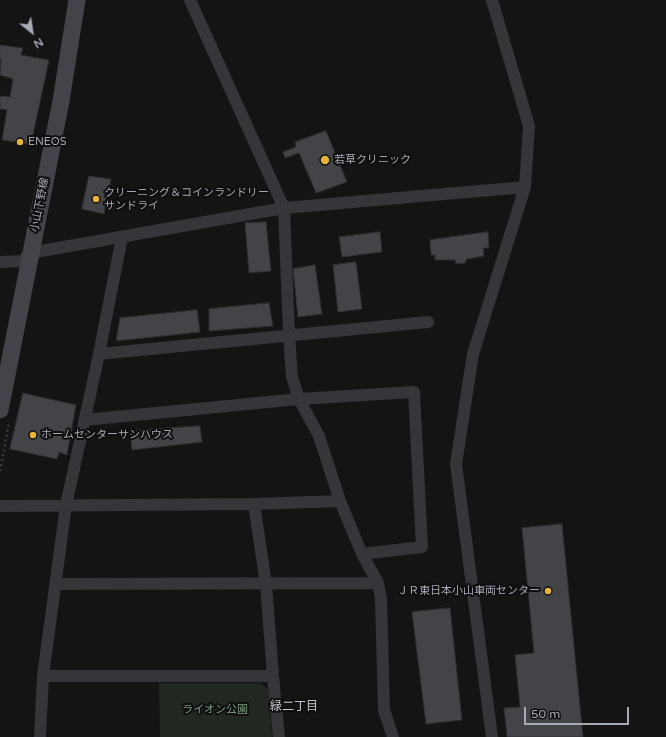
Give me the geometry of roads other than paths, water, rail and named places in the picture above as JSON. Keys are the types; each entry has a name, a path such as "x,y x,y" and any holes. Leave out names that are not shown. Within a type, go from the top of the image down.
{"main road":[{"name":"小山下野線","path":"0,410 61,101 77,0"}],"street":[{"path":"190,0 284,208 292,377 299,399 319,436 340,501 362,554 378,583 381,599 384,710 393,737"},
{"path":"492,0 529,126 525,187 473,354 456,464 492,737"},
{"path":"0,262 22,262 30,253 284,208 525,187"},
{"path":"40,737 43,676 66,505 99,354 122,237"},
{"path":"99,354 428,322"},
{"path":"84,420 299,399 414,392 422,547 362,554"},
{"path":"0,506 254,504 340,501"},
{"path":"254,504 266,584 279,737"},
{"path":"56,584 378,583"},
{"path":"43,676 273,676"}],"place":[{"name":"ENEOS","path":"20,142"},
{"name":"若草クリニック","path":"325,160"},
{"name":"クリーニング＆コインランドリー サンドライ","path":"96,199"},
{"name":"ホームセンターサンハウス","path":"33,435"},
{"name":"ＪＲ東日本小山車両センター","path":"548,591"}],"district":[{"name":"緑二丁目","path":"294,707"}],"park label":[{"name":"ライオン公園","path":"215,710"}]}
